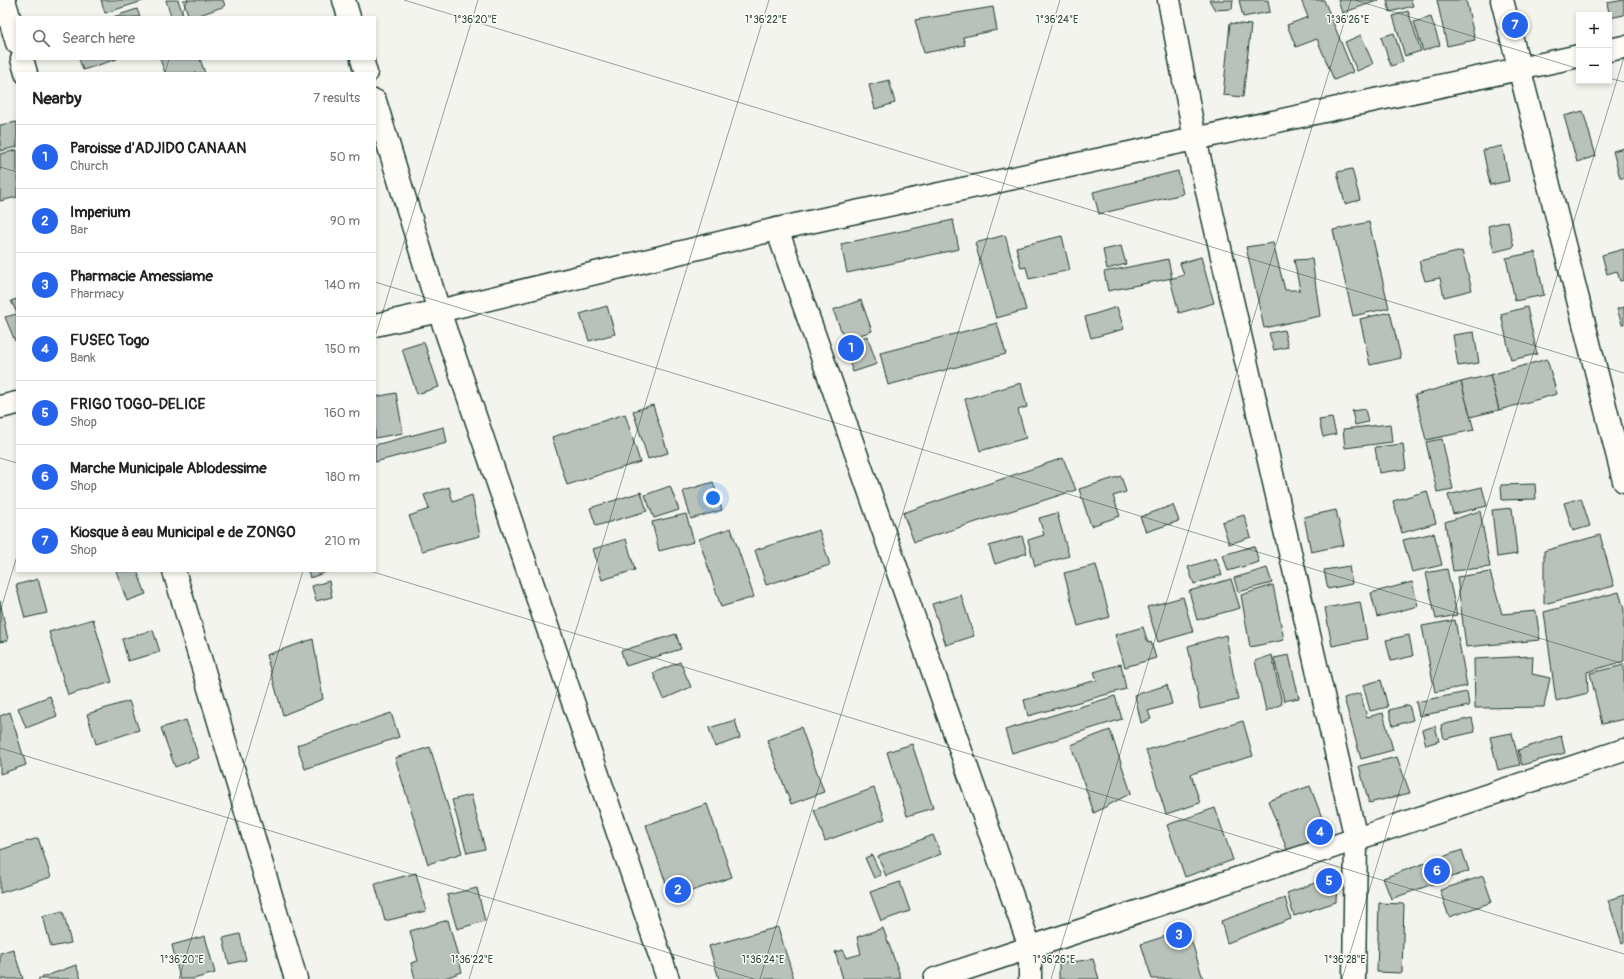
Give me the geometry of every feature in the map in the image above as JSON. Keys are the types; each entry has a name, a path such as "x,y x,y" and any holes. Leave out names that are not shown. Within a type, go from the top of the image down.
{"street":[{"path":"4,0 16,40"},
{"path":"344,0 349,16"},
{"path":"1169,0 1195,139 1356,839 1354,979"},
{"path":"1502,0 1624,481"},
{"path":"1612,49 1624,47"},
{"path":"376,325 439,311 777,229 1576,57"},
{"path":"22,60 26,72"},
{"path":"362,60 366,72"},
{"path":"376,104 439,311 668,979"},
{"path":"777,229 1030,947 1030,979"},
{"path":"0,407 16,404"},
{"path":"174,572 296,979"},
{"path":"934,979 1624,750"}],"building":[{"path":"101,0 146,0 105,13"},
{"path":"166,0 178,0 184,16 171,16"},
{"path":"183,0 223,0 225,6 197,16 189,16"},
{"path":"1209,0 1233,0 1232,9 1215,10"},
{"path":"1239,0 1268,0 1270,12 1243,17"},
{"path":"1301,0 1324,0 1353,72 1334,80 1317,39 1296,47 1287,25 1308,17"},
{"path":"1338,0 1380,0 1342,13"},
{"path":"1387,0 1411,0 1413,6 1390,12"},
{"path":"1437,0 1466,0 1475,40 1447,46"},
{"path":"1624,0 1624,15 1612,18 1612,12 1609,12 1607,3"},
{"path":"993,7 997,30 963,37 965,45 924,53 915,20"},
{"path":"137,9 140,16 116,16"},
{"path":"1408,11 1421,51 1405,56 1393,16"},
{"path":"1431,17 1440,45 1423,51 1414,22"},
{"path":"1230,23 1251,25 1243,97 1223,95"},
{"path":"1394,33 1403,62 1391,66 1381,37"},
{"path":"1361,35 1373,64 1357,71 1345,42"},
{"path":"79,60 114,60 83,70"},
{"path":"160,60 200,60 205,72 165,72"},
{"path":"889,80 895,103 875,109 869,85"},
{"path":"1583,111 1596,156 1577,162 1564,116"},
{"path":"16,122 16,147 0,151 0,125"},
{"path":"1502,146 1509,181 1490,185 1483,150"},
{"path":"1624,148 1624,178 1620,178 1613,151"},
{"path":"16,150 16,197 0,201 0,154"},
{"path":"1352,169 1360,200 1345,204 1337,172"},
{"path":"1178,171 1183,194 1099,214 1093,192"},
{"path":"953,220 959,249 847,273 841,244"},
{"path":"1508,221 1514,247 1494,252 1488,226"},
{"path":"1369,222 1389,308 1353,316 1333,230"},
{"path":"1005,235 1026,310 996,318 975,243"},
{"path":"1062,236 1070,270 1029,279 1026,267 1021,268 1016,247"},
{"path":"1273,243 1285,290 1300,290 1294,260 1312,259 1320,316 1264,328 1246,247"},
{"path":"1121,246 1126,264 1107,269 1103,250"},
{"path":"1624,249 1624,280 1620,281 1617,271 1607,274 1602,255"},
{"path":"1462,251 1472,290 1444,297 1440,278 1425,281 1419,261"},
{"path":"1535,252 1544,295 1515,301 1506,258"},
{"path":"1201,257 1214,303 1179,313 1170,279 1184,275 1180,263"},
{"path":"1168,259 1172,278 1108,291 1104,272"},
{"path":"16,299 16,311 11,301"},
{"path":"861,300 872,331 845,340 833,310"},
{"path":"607,306 615,334 589,341 580,314"},
{"path":"1117,307 1124,329 1091,338 1085,317"},
{"path":"1527,307 1537,354 1511,360 1501,314"},
{"path":"1624,307 1624,324 1622,324 1617,309"},
{"path":"1390,312 1401,358 1370,365 1360,319"},
{"path":"16,314 15,341 5,317"},
{"path":"997,323 1006,354 888,385 880,353"},
{"path":"1284,330 1288,347 1274,350 1269,333"},
{"path":"1474,332 1479,363 1458,366 1453,335"},
{"path":"867,336 877,364 853,372 843,345"},
{"path":"424,342 439,387 417,394 402,349"},
{"path":"1547,359 1557,394 1499,410 1490,375"},
{"path":"1490,375 1499,410 1470,417 1461,382"},
{"path":"1461,382 1474,430 1426,440 1415,395"},
{"path":"1021,383 1027,407 1018,410 1026,438 980,451 965,399"},
{"path":"396,393 403,433 376,438 376,397"},
{"path":"653,405 668,453 648,459 633,411"},
{"path":"1365,409 1368,422 1355,425 1352,411"},
{"path":"625,414 640,462 567,485 552,437"},
{"path":"1332,418 1336,434 1323,437 1319,420"},
{"path":"1390,424 1392,442 1345,448 1343,429"},
{"path":"444,427 447,443 376,462 376,445"},
{"path":"1442,439 1453,489 1437,492 1426,442"},
{"path":"1403,444 1406,469 1379,473 1375,447"},
{"path":"1063,458 1076,490 914,542 903,513"},
{"path":"1121,476 1126,492 1113,496 1120,516 1091,526 1079,489"},
{"path":"713,482 722,510 691,519 683,491"},
{"path":"1535,484 1536,499 1502,500 1501,485"},
{"path":"670,486 679,510 654,518 645,495"},
{"path":"449,487 453,502 472,495 480,536 422,551 409,516 429,509 424,495"},
{"path":"1482,487 1487,506 1453,514 1448,495"},
{"path":"1427,491 1436,523 1402,533 1393,501"},
{"path":"641,492 647,511 596,526 590,508"},
{"path":"1581,498 1590,526 1573,531 1564,503"},
{"path":"1173,505 1179,521 1146,532 1140,517"},
{"path":"1512,508 1517,554 1497,557 1492,510"},
{"path":"1336,510 1344,545 1311,552 1304,517"},
{"path":"1480,511 1490,567 1453,571 1445,522"},
{"path":"1057,513 1069,556 1035,566 1028,540 1044,535 1039,518"},
{"path":"686,514 694,542 659,551 652,522"},
{"path":"1244,515 1251,537 1229,544 1222,522"},
{"path":"731,528 754,597 721,607 699,539"},
{"path":"819,530 830,565 766,585 755,550"},
{"path":"1434,533 1442,565 1412,572 1403,540"},
{"path":"1600,535 1614,586 1544,604 1544,551"},
{"path":"1022,536 1027,553 995,564 989,546"},
{"path":"626,539 635,570 602,580 593,549"},
{"path":"1254,546 1259,562 1228,571 1223,555"},
{"path":"1216,558 1222,575 1194,584 1188,567"},
{"path":"1096,565 1110,617 1078,626 1064,573"},
{"path":"1349,566 1352,584 1328,589 1324,570"},
{"path":"1267,568 1272,583 1238,592 1234,578"},
{"path":"1447,569 1457,615 1436,619 1426,573"},
{"path":"116,572 137,572 146,594 127,601"},
{"path":"308,572 326,572 310,578"},
{"path":"1490,572 1502,614 1536,611 1540,640 1466,647 1457,577"},
{"path":"38,579 47,613 25,618 16,585"},
{"path":"1231,579 1240,608 1197,620 1189,591"},
{"path":"329,581 332,597 316,601 312,586"},
{"path":"1412,582 1418,606 1377,617 1371,593"},
{"path":"1273,585 1284,640 1250,647 1241,595"},
{"path":"1619,592 1624,609 1624,661 1587,672 1588,693 1556,701 1544,612"},
{"path":"961,595 974,636 946,645 932,604"},
{"path":"1183,597 1193,632 1158,642 1147,607"},
{"path":"0,601 8,640 0,642"},
{"path":"1360,602 1367,639 1332,646 1325,608"},
{"path":"93,619 112,682 68,695 49,632"},
{"path":"1455,620 1467,686 1435,692 1422,626"},
{"path":"1143,627 1148,643 1151,642 1156,658 1125,667 1115,635"},
{"path":"153,630 160,652 128,661 122,639"},
{"path":"676,634 681,649 626,666 621,651"},
{"path":"1226,635 1238,700 1200,709 1188,646"},
{"path":"1409,635 1413,656 1391,661 1386,640"},
{"path":"313,639 323,699 283,715 266,655"},
{"path":"1272,655 1282,704 1266,711 1255,661"},
{"path":"1289,655 1299,698 1284,701 1274,658"},
{"path":"1533,656 1532,674 1550,678 1544,707 1475,708 1474,659"},
{"path":"680,662 691,687 664,699 653,673"},
{"path":"1121,664 1126,689 1028,716 1024,700 1097,680 1094,672"},
{"path":"1624,665 1624,719 1602,724 1590,673"},
{"path":"1381,680 1388,707 1370,711 1363,685"},
{"path":"1167,685 1172,704 1148,711 1151,719 1141,723 1135,695"},
{"path":"1467,692 1469,706 1419,716 1416,702"},
{"path":"1360,693 1367,717 1383,713 1393,750 1361,759 1344,698"},
{"path":"50,696 57,716 26,728 18,708"},
{"path":"1115,696 1122,719 1012,753 1005,730"},
{"path":"129,701 139,730 96,744 87,714"},
{"path":"1409,705 1413,720 1393,726 1389,710"},
{"path":"10,712 26,765 0,774 0,716"},
{"path":"391,713 399,737 305,769 297,745"},
{"path":"1472,718 1475,732 1444,739 1441,725"},
{"path":"186,720 199,758 175,767 161,728"},
{"path":"735,720 740,738 715,747 709,728"},
{"path":"1243,721 1253,756 1191,774 1200,803 1166,814 1146,750"},
{"path":"1435,726 1439,741 1426,745 1422,730"},
{"path":"801,727 824,792 791,804 767,740"},
{"path":"1110,730 1131,793 1094,813 1071,745"},
{"path":"1512,733 1520,765 1498,770 1490,737"},
{"path":"1561,736 1565,753 1522,765 1518,750"},
{"path":"912,744 933,808 907,816 887,752"},
{"path":"430,747 462,853 428,864 395,758"},
{"path":"1397,757 1410,793 1369,803 1359,766"},
{"path":"1310,786 1329,836 1288,852 1268,801"},
{"path":"874,788 885,819 825,841 814,810"},
{"path":"471,795 485,849 467,853 452,800"},
{"path":"707,804 732,877 671,898 646,825"},
{"path":"1215,808 1233,860 1185,877 1167,825"},
{"path":"933,835 941,854 886,876 878,856"},
{"path":"38,838 51,877 0,893 0,850"},
{"path":"1462,850 1469,871 1391,899 1383,878"},
{"path":"872,855 881,875 874,878 865,858"},
{"path":"416,873 426,911 385,921 375,884"},
{"path":"1337,875 1336,902 1294,916 1287,893"},
{"path":"1483,876 1492,902 1449,917 1440,890"},
{"path":"900,882 910,911 881,921 870,892"},
{"path":"477,888 485,921 457,929 447,895"},
{"path":"1624,895 1624,942 1622,943 1608,900"},
{"path":"1285,898 1291,919 1227,943 1221,921"},
{"path":"1379,903 1404,904 1402,973 1377,972"},
{"path":"63,911 71,943 51,947 43,916"},
{"path":"448,920 462,972 442,979 415,979 411,963 418,961 410,931"},
{"path":"778,927 794,979 719,979 709,946"},
{"path":"883,928 901,978 843,979 835,952 843,950 846,958 861,954 857,937"},
{"path":"1188,929 1203,979 1152,979 1141,944"},
{"path":"240,934 246,960 229,964 223,938"},
{"path":"205,936 215,973 193,979 180,979 172,945"},
{"path":"13,949 23,979 0,979 0,953"},
{"path":"1093,959 1099,979 1059,979 1059,964"},
{"path":"76,965 81,979 38,979"}],"place":[{"name":"Kiosque à eau Municipal e de ZONGO","path":"1515,25"},
{"name":"Paroisse d'ADJIDO CANAAN","path":"851,348"},
{"name":"FUSEC Togo","path":"1320,832"},
{"name":"Marche Municipale Ablodessime","path":"1437,871"},
{"name":"FRIGO TOGO-DELICE","path":"1329,881"},
{"name":"Imperium","path":"678,890"},
{"name":"Pharmacie Amessiame","path":"1179,935"}]}
